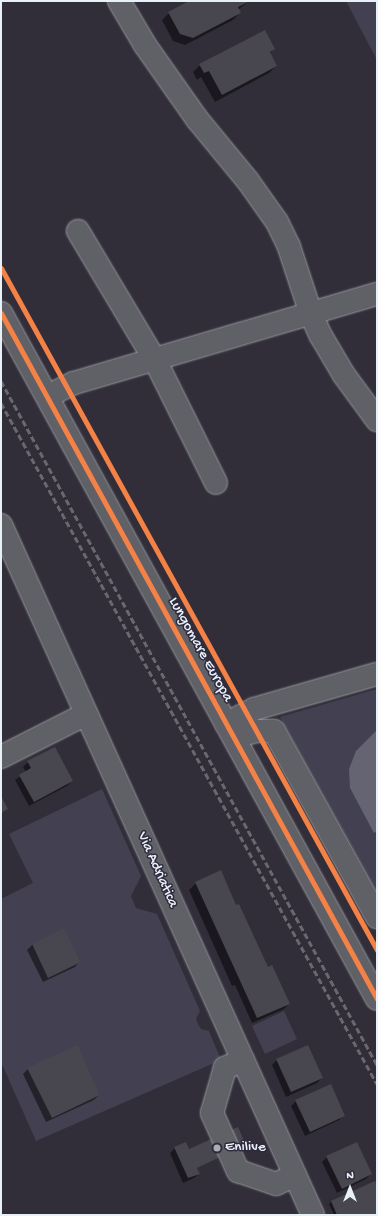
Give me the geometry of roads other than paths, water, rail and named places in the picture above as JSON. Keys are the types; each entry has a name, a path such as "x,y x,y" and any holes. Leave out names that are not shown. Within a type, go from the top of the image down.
{"street":[{"path":"119,1 145,45 197,119 248,181 277,222 289,247 311,314 321,336 344,375 377,420"},
{"path":"78,231 155,360 216,483"},
{"path":"48,396 74,383 377,294"},
{"name":"Lungomare Europa","path":"1,313 48,396 377,999"},
{"name":"Via Adriatica","path":"1,525 313,1215"},
{"path":"230,730 254,709 377,674"},
{"path":"1,757 86,714"},
{"path":"230,730 274,731 377,918"},
{"path":"243,1060 225,1068 212,1113 238,1171 276,1184 295,1175"}],"water":[{"path":"377,730 377,831 374,833 350,788 349,769 356,751"}],"railway":[{"path":"1,381 377,1065"},
{"path":"1,403 377,1084"}],"place":[{"name":"Enilive","path":"217,1148"}]}
